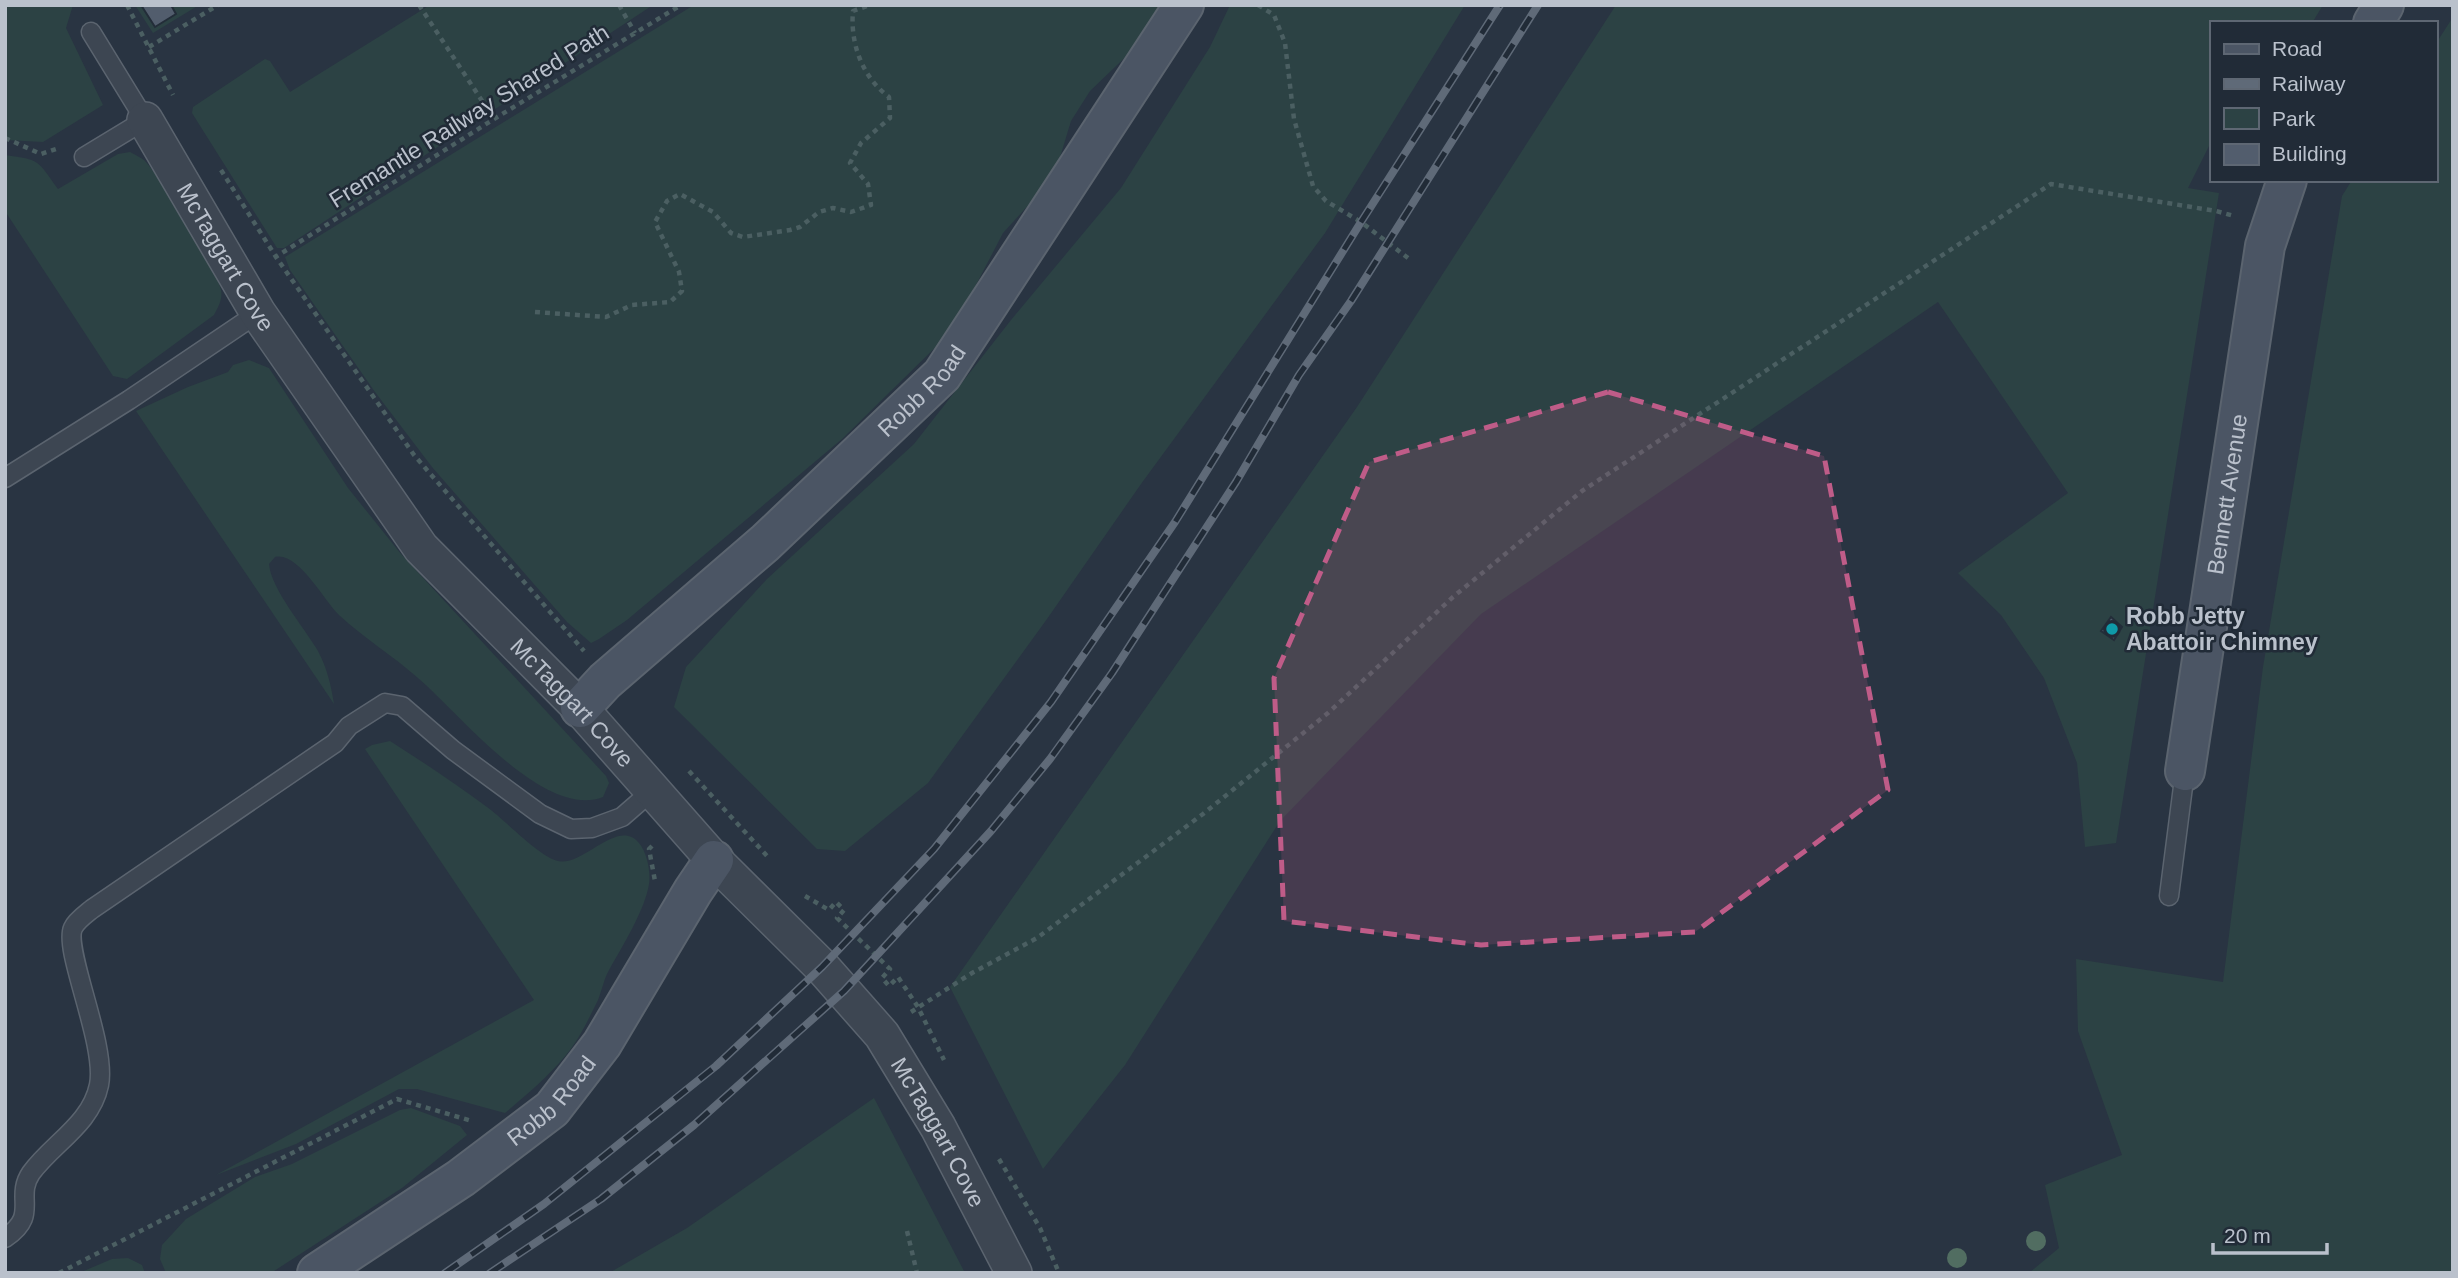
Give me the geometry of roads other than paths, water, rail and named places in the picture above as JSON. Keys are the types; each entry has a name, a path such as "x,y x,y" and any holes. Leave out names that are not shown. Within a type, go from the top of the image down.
{"street":[{"name":"Robb Road","path":"580,708 605,681 765,543 942,375 1184,5"},
{"path":"2375,21 2384,5"},
{"name":"McTaggart Cove","path":"145,120 258,313 421,548 580,708 714,860 822,967 882,1035 939,1127 1014,1273"},
{"name":"Bennett Avenue","path":"2185,771 2265,246 2286,182"},
{"name":"Robb Road","path":"317,1273 505,1147 552,1109 602,1044 714,860"}],"lane":[{"path":"84,157 145,120 91,32"},
{"path":"5,478 129,400 258,313"},
{"path":"5,1238 16,1231 24,1221 25,1189 30,1174 90,1110 99,1084 99,1055 93,1024 71,942 74,927 92,909 335,743 349,726 385,703 402,706 453,750 540,814 572,829 592,828 622,817 653,790"},
{"name":"Bennett Avenue","path":"2169,896 2185,771"}],"railway":[{"path":"445,1273 544,1204 716,1066 822,967 934,849 1051,702 1175,522 1361,222 1500,5"},
{"path":"490,1273 601,1199 694,1125 844,991 991,831 1050,759 1112,673 1236,482 1299,375 1351,301 1538,5"}],"place":[{"name":"Robb Jetty Abattoir Chimney","path":"2112,629"}]}
